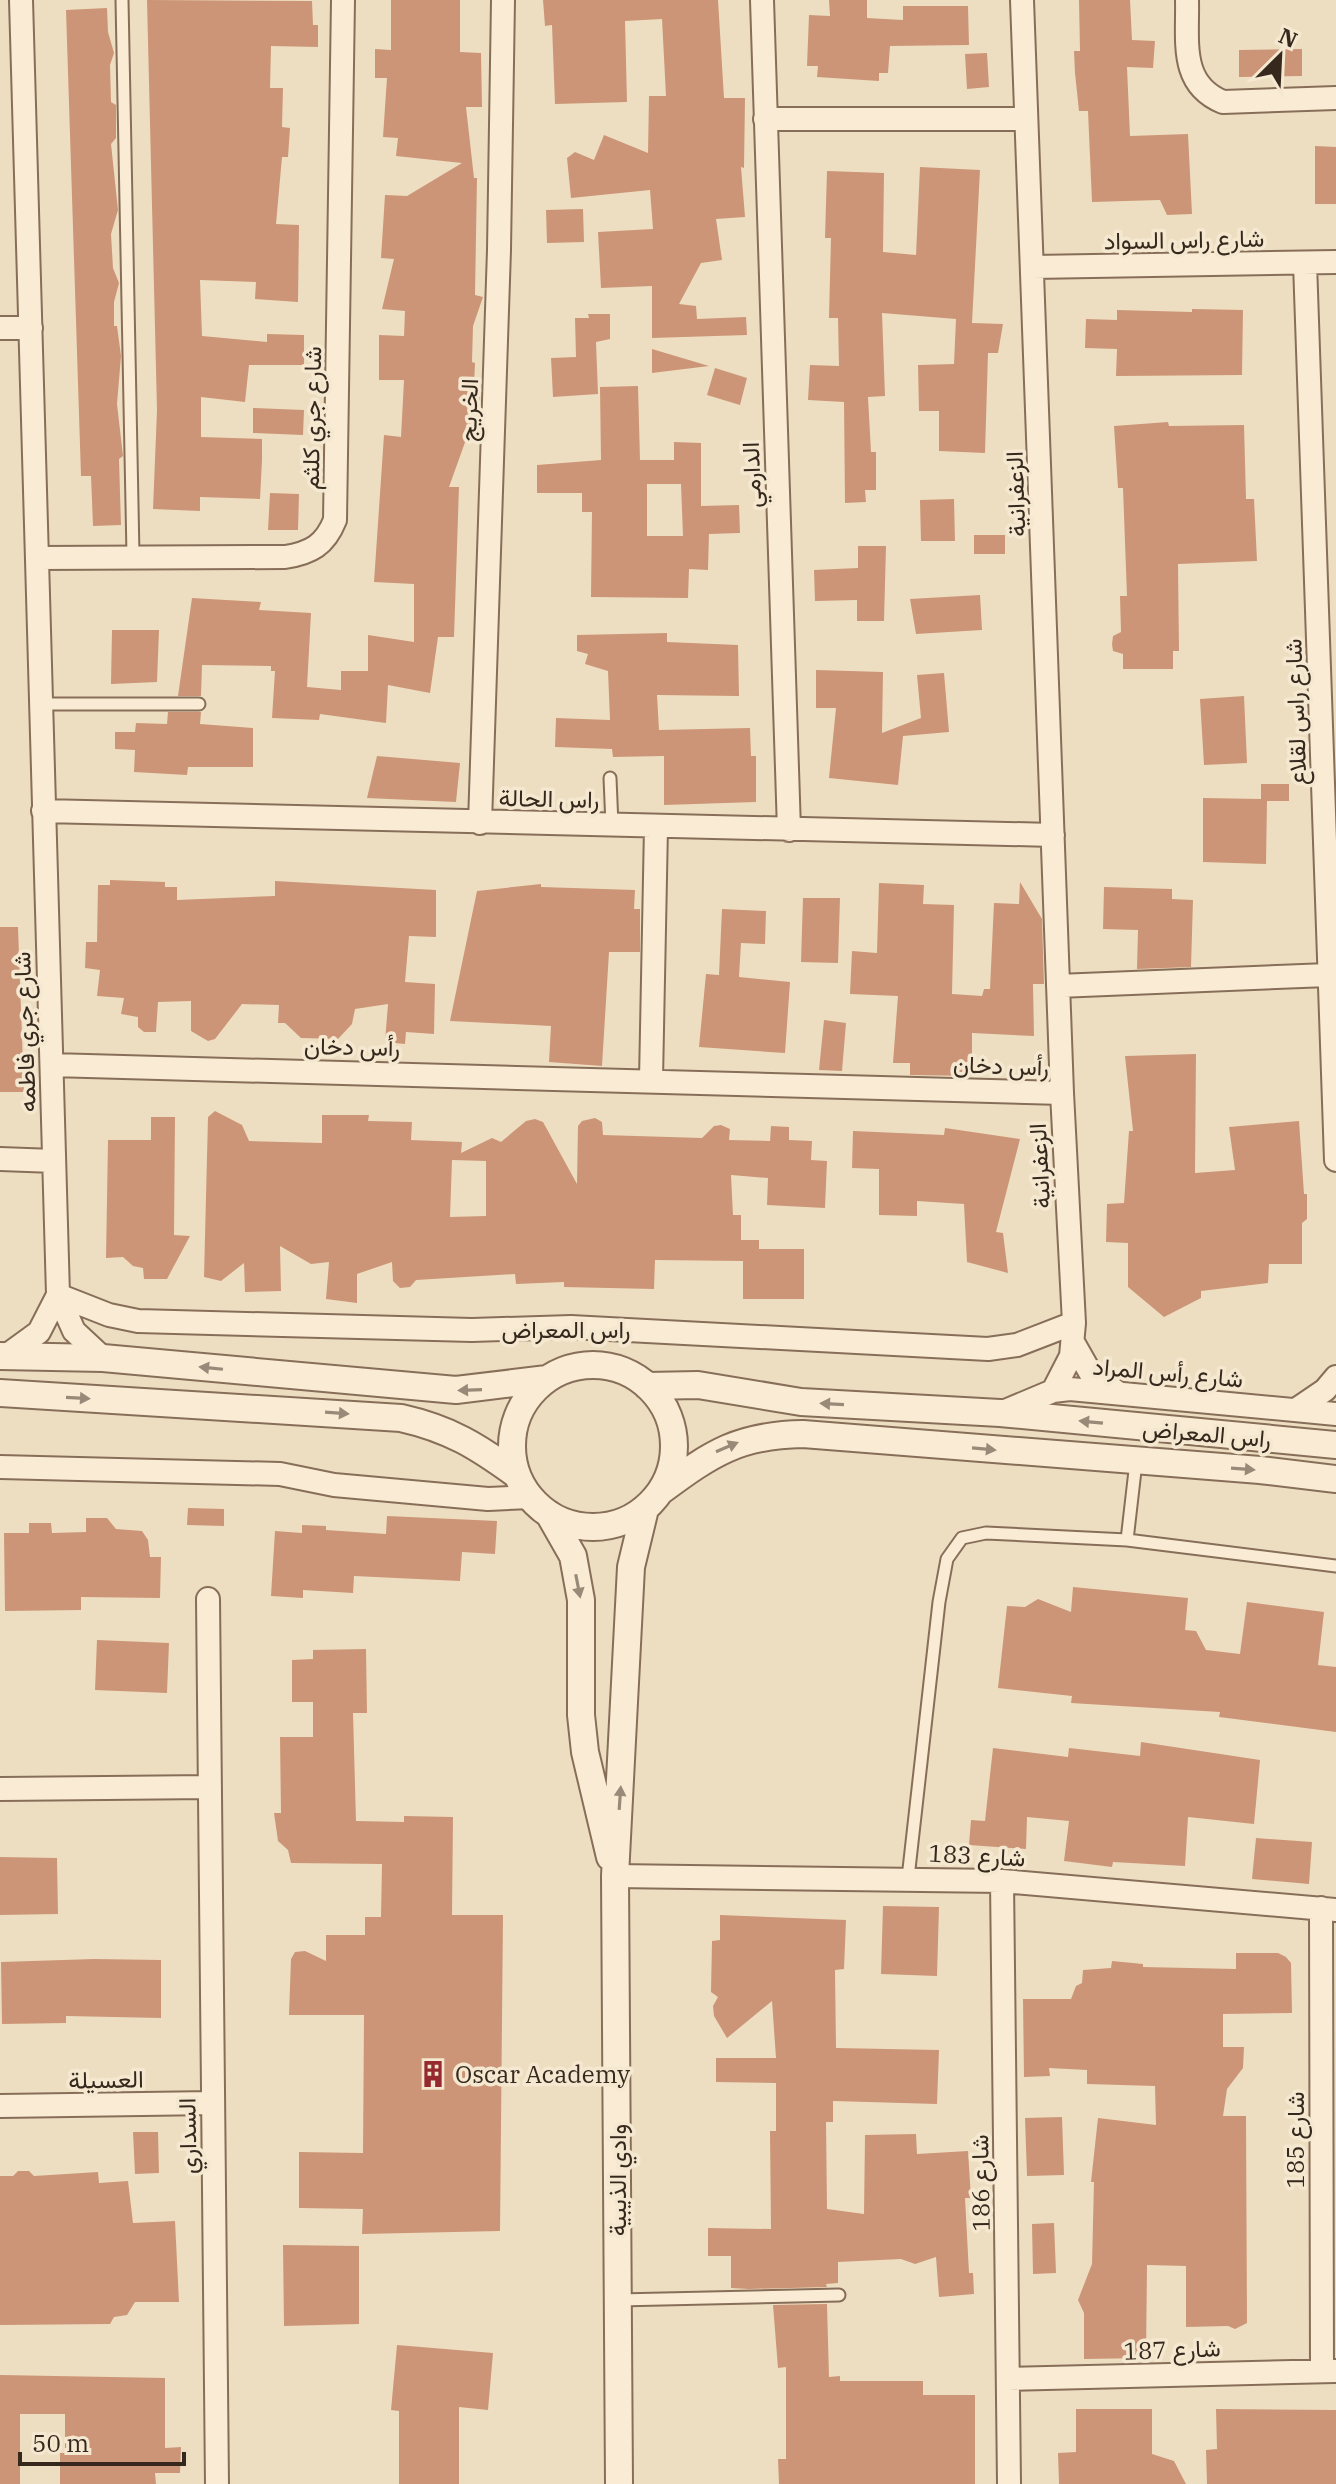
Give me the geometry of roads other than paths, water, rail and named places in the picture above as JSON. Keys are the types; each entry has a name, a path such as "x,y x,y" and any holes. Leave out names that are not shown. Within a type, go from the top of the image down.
{"street":[{"name":"شارع جري فاطمه","path":"21,0 58,1295 74,1331 103,1358"},
{"name":"شارع جري كلثم","path":"37,558 305,554 320,545 335,520 343,0"},
{"name":"الخريج","path":"480,823 499,266 503,0"},
{"name":"الدارمي","path":"762,0 789,830"},
{"name":"الزعفرانية","path":"1022,0 1062,1093 1074,1333 1067,1369 1053,1391"},
{"path":"1187,0 1189,72 1208,96 1223,102 1336,98"},
{"path":"765,119 1026,119"},
{"name":"شارع راس السواد","path":"1033,267 1336,262"},
{"name":"شارع راس لقلاع","path":"1305,263 1327,651 1331,898 1328,975 1336,1160"},
{"path":"0,328 31,328"},
{"name":"راس الحالة","path":"43,811 1053,835"},
{"path":"651,1080 656,827"},
{"path":"1058,986 1328,975"},
{"name":"رأس دخان","path":"52,1065 1062,1093"},
{"path":"0,1159 54,1161"},
{"name":"شارع جري فاطمه","path":"3,1356 39,1332 58,1295"},
{"name":"راس المعراض","path":"58,1295 109,1315 138,1321 472,1330 571,1327 988,1349 1074,1333"},
{"path":"1074,1333 1091,1374 1120,1393"},
{"name":"راس المعراض","path":"3,1356 103,1358 456,1390 486,1389 547,1379"},
{"path":"0,1393 401,1418 442,1427 477,1446 532,1496 572,1525 598,1527 623,1522 654,1499 672,1469 675,1447 671,1424 662,1403 647,1386 624,1371 598,1365 571,1368 547,1379 527,1398 515,1422 511,1449 532,1496"},
{"path":"1297,1409 1325,1390 1336,1377"},
{"name":"راس المعراض","path":"647,1386 698,1385 801,1402 1000,1413 1336,1445"},
{"name":"شارع رأس المراد","path":"1000,1413 1053,1391 1120,1393 1336,1414"},
{"name":"راس المعراض","path":"654,1499 714,1452 769,1434 803,1434 1336,1479"},
{"path":"0,1467 280,1474 334,1485 488,1499 532,1496"},
{"name":"وادي الذيبية","path":"532,1496 573,1556 581,1600 581,1715 585,1752 615,1876"},
{"name":"وادي الذيبية","path":"619,2484 615,1876 631,1567 654,1499"},
{"name":"السداري","path":"208,1599 217,2484"},
{"path":"0,1789 210,1787"},
{"name":"شارع 183","path":"615,1876 1002,1881 1328,1909"},
{"name":"شارع 186","path":"1002,1881 1009,2484"},
{"name":"شارع 185","path":"1328,1909 1329,2371"},
{"name":"العسيلة","path":"0,2106 213,2103"},
{"name":"شارع 187","path":"1008,2379 1329,2371"}],"lane":[{"path":"122,0 133,555"},
{"path":"40,704 199,704"},
{"path":"610,778 612,825"},
{"path":"1127,1540 1136,1462"},
{"path":"908,1878 947,1559 962,1538 986,1533 1127,1540 1336,1566"},
{"path":"618,2300 839,2295"}],"place":[{"name":"Oscar Academy","path":"433,2074"}]}
